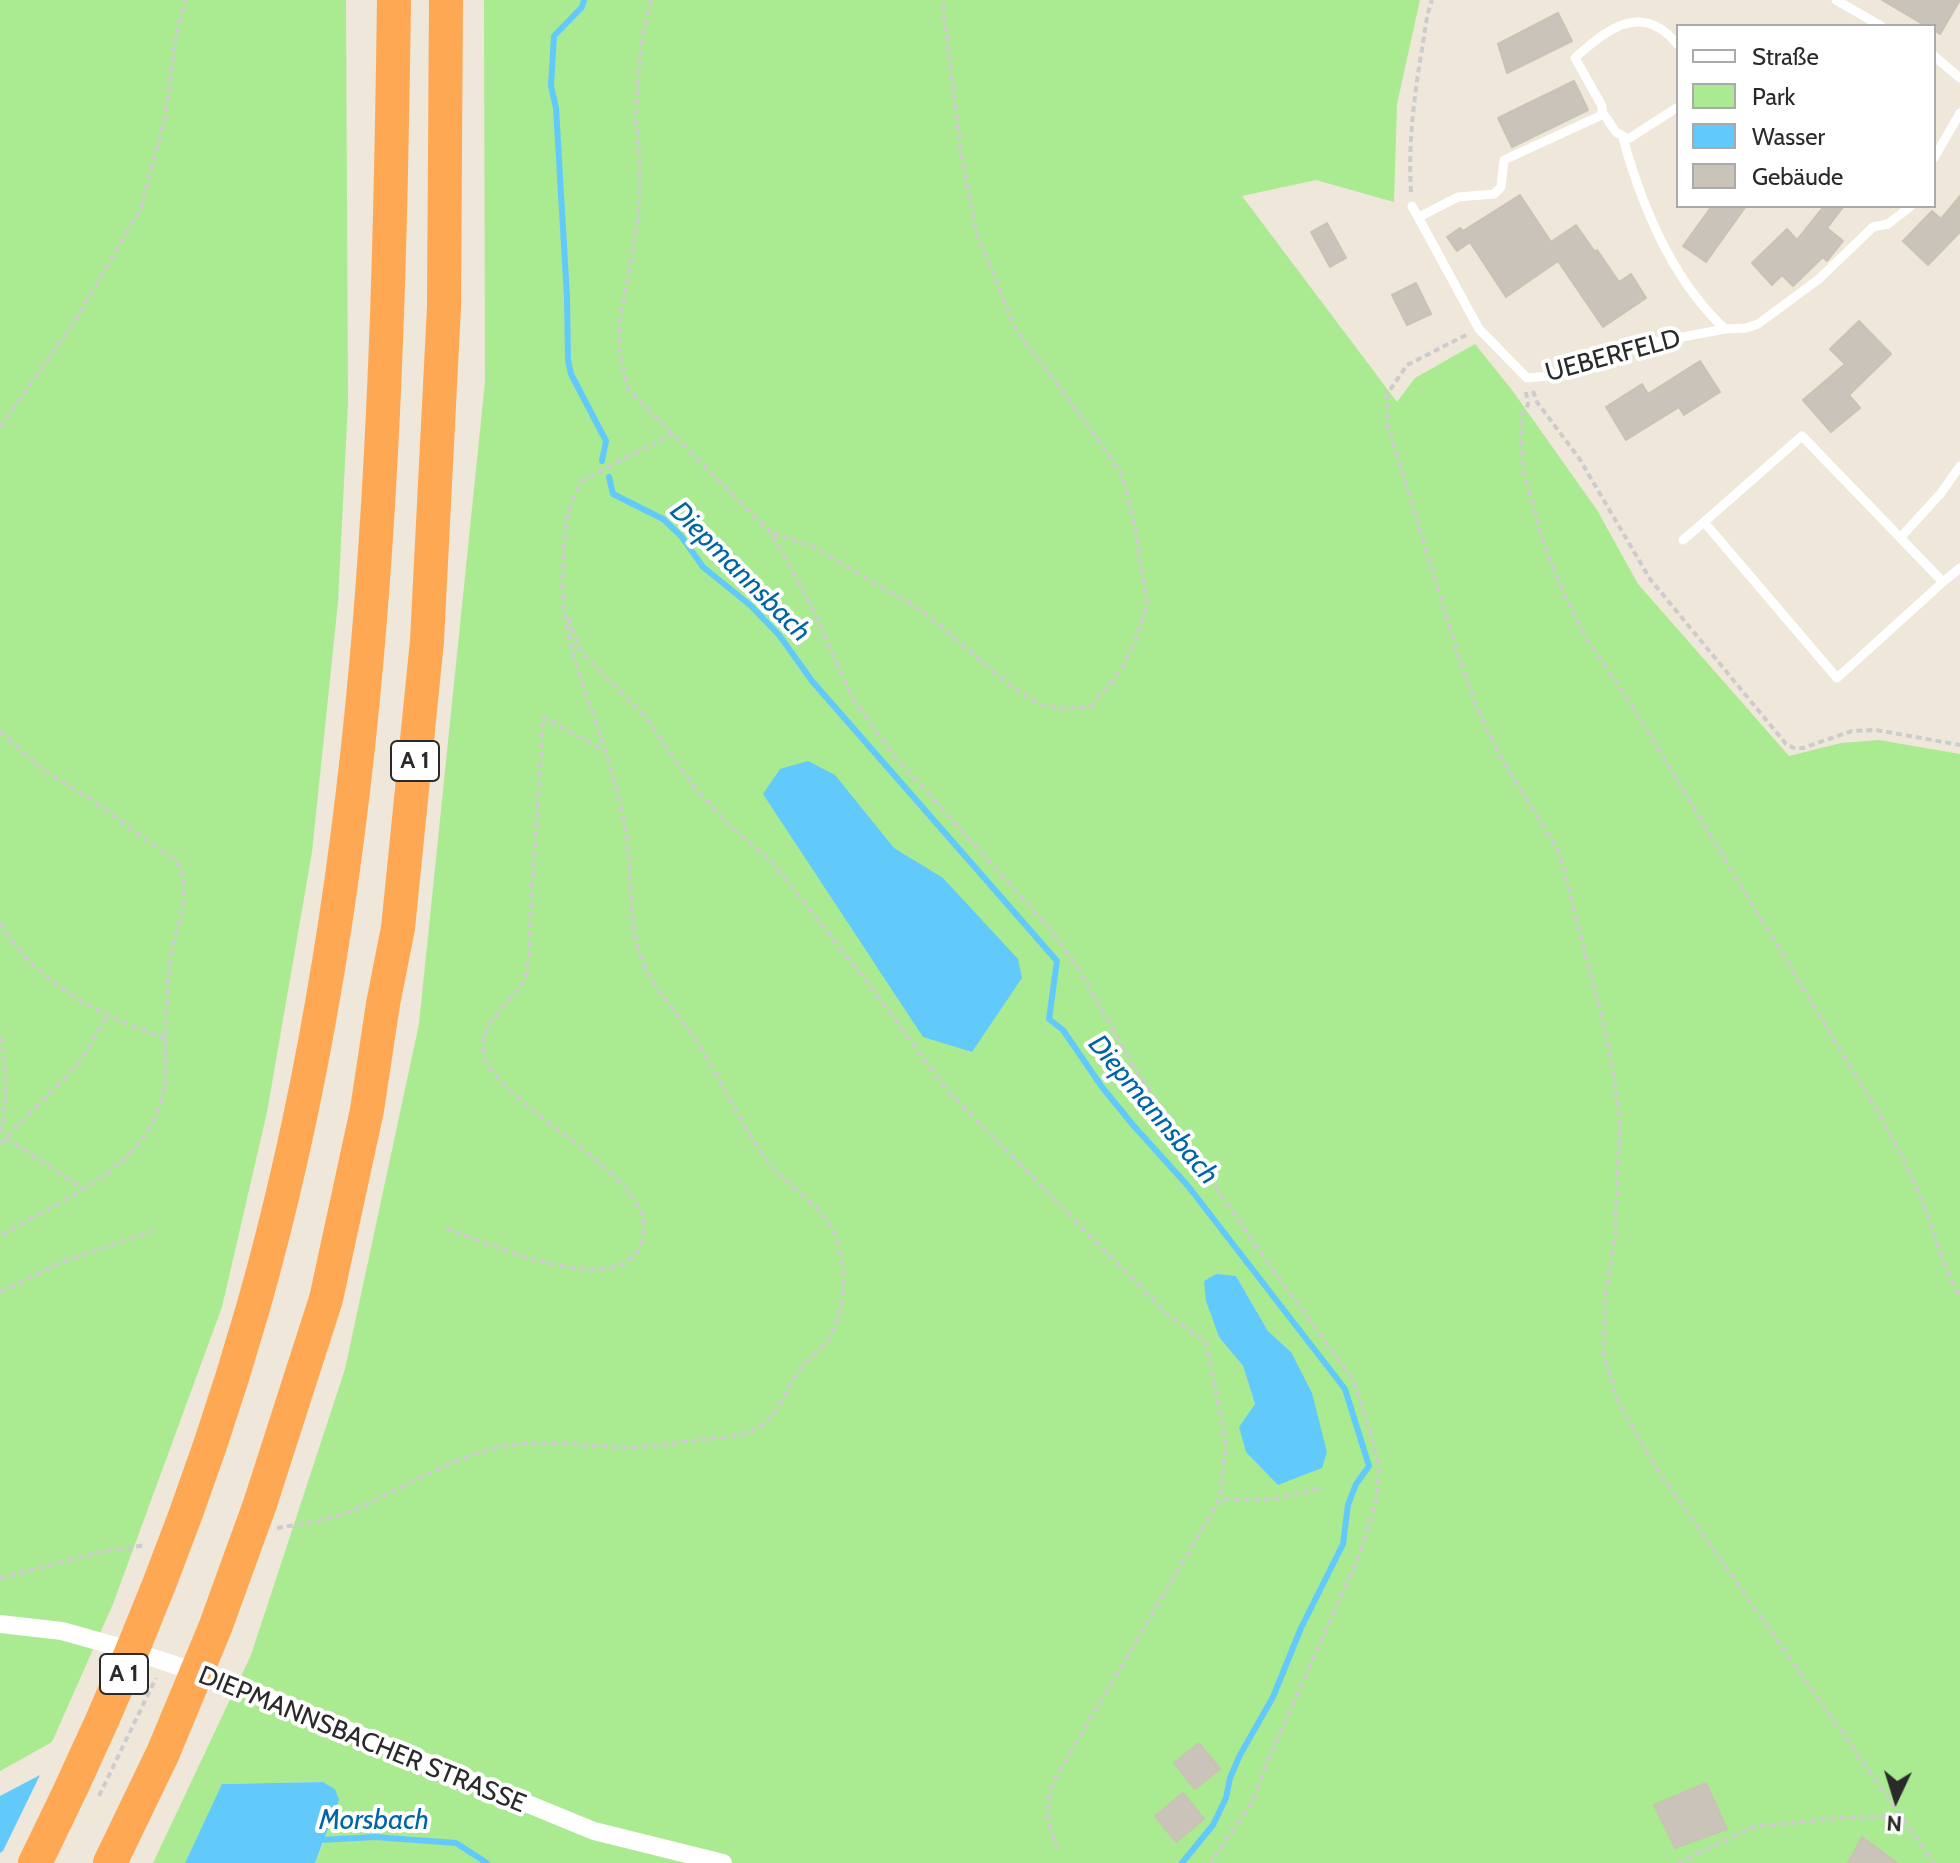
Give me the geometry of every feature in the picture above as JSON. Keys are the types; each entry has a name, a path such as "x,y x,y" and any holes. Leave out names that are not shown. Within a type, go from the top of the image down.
{"highway":[{"name":"A 1","path":"35,1863 141,1635 200,1479 254,1304 285,1184 324,990 351,812 364,696 383,452 389,305 394,0"},
{"name":"A 1","path":"110,1863 163,1753 215,1628 269,1516 326,1299 367,1110 398,928 427,641 444,307 446,0"}],"street":[{"name":"DIEPMANNSBACHER STRASSE","path":"0,1624 76,1634 164,1661 245,1688 594,1831 723,1863"}],"lane":[{"path":"1836,0 1878,24"},
{"path":"1676,43 1660,27 1640,22 1621,23 1575,58 1603,113 1623,138 1642,199 1679,272 1707,312 1725,329"},
{"path":"1936,58 1960,78"},
{"path":"1623,138 1634,137 1676,108"},
{"path":"1419,217 1458,197 1494,194 1501,187 1504,160 1603,113"},
{"path":"1936,155 1960,113"},
{"name":"UEBERFELD","path":"1412,206 1479,329 1526,377 1549,376 1629,347 1746,328 1770,317 1819,279 1873,227 1888,224 1908,208"},
{"path":"1683,540 1802,436 1943,582"},
{"path":"1901,537 1941,493 1960,466"},
{"path":"1704,522 1837,678 1960,568"}],"path":[{"path":"0,427 73,324 141,208 165,117 175,42 185,0"},
{"path":"651,0 642,39 637,85 638,219 623,292 619,352 628,389 771,533 806,595 851,695 891,752 1051,930 1078,968 1137,1072 1263,1256 1354,1381 1379,1468 1376,1500 1360,1554 1252,1802 1210,1863"},
{"path":"771,533 812,546 921,610 1011,686 1040,704 1065,709 1090,707 1122,669 1138,634 1147,603 1123,477 1015,328 976,232 961,152 944,0"},
{"path":"1412,206 1409,161 1414,92 1432,0"},
{"path":"1479,329 1407,365 1388,393 1388,426 1456,649 1479,713 1501,758 1559,852 1607,1038 1620,1117 1615,1237 1603,1333 1607,1369 1617,1399 1654,1465 1934,1863"},
{"path":"1526,377 1537,402 1579,458 1650,579 1786,744 1803,748 1852,731 1876,730 1960,745"},
{"path":"1526,377 1528,405 1523,412 1521,426 1523,469 1543,542 1563,592 1586,638 1633,707 1882,1119 1927,1212 1947,1276 1960,1296"},
{"path":"269,1516 306,1524 349,1512 462,1459 514,1445 631,1447 744,1433 758,1428 777,1411 803,1365 829,1338 840,1311 843,1263 834,1233 826,1219 805,1197 786,1184 766,1159 710,1063 655,983 641,957 634,931 628,846 606,752 578,671 563,607 566,520 575,491 583,480 672,434"},
{"path":"563,607 582,653 645,716 694,787 730,826 772,862 871,987 947,1090 1167,1314 1206,1342 1226,1442 1220,1499 1053,1782 1046,1806 1057,1848"},
{"path":"446,1228 559,1266 594,1270 621,1267 638,1250 644,1226 637,1200 601,1166 505,1088 483,1057 482,1036 526,975 543,717 606,752"},
{"path":"0,731 43,770 89,798 176,861 184,874 182,903 170,962 162,1102 145,1137 123,1160 82,1188 0,1236"},
{"path":"0,923 23,955 78,1000 107,1016 166,1038"},
{"path":"0,1144 80,1062 107,1016"},
{"path":"0,1037 4,1048 5,1118 0,1133"},
{"path":"6,1138 82,1188"},
{"path":"0,1292 62,1262 152,1231"},
{"path":"1220,1499 1269,1500 1323,1488"},
{"path":"0,1578 100,1552 159,1544"},
{"path":"97,1801 164,1661"},
{"path":"1678,1863 1753,1827 1837,1818 1899,1816"}],"green space":[{"path":"0,0 346,0 348,403 338,602 312,852 267,1112 222,1307 113,1604 52,1742 0,1771"},
{"path":"484,0 1420,0 1397,104 1394,202 1316,180 1242,196 1397,402 1415,378 1475,344 1512,390 1597,510 1638,584 1789,756 1841,743 1879,740 1960,754 1960,1863 315,1863 325,1839 335,1789 323,1782 223,1784 185,1863 153,1863 251,1655 345,1369 419,1024 485,382","holes":["1236,1276 1268,1331 1291,1352 1255,1404 1243,1366 1219,1337"]}],"water":[{"path":"808,761 835,775 894,848 943,878 1018,959 1022,978 972,1052 923,1037 763,794 780,769"},
{"path":"1216,1274 1236,1276 1268,1331 1291,1352 1312,1393 1327,1452 1322,1468 1278,1485 1246,1452 1239,1427 1255,1404 1243,1366 1219,1337 1206,1301 1204,1281"},
{"path":"40,1775 3,1851 0,1853 0,1796"},
{"path":"323,1782 335,1789 339,1800 315,1863 185,1863 222,1784"}],"building":[{"path":"1882,0 1960,0 1940,34 1936,31 1936,24 1923,24"},
{"path":"1558,13 1572,41 1507,73 1498,44"},
{"path":"1574,81 1588,110 1512,147 1498,118"},
{"path":"1520,195 1551,242 1576,225 1619,282 1631,274 1646,298 1603,327 1558,261 1506,297 1470,242 1457,251 1447,237 1460,228 1463,231"},
{"path":"1960,196 1960,232 1928,265 1903,241 1932,211 1941,219"},
{"path":"1711,208 1745,208 1706,262 1683,246"},
{"path":"1822,208 1842,208 1827,228 1843,241 1827,261 1823,257 1793,286 1782,275 1772,285 1752,263 1787,229 1797,240"},
{"path":"1327,223 1346,258 1330,267 1311,232"},
{"path":"1416,283 1431,314 1407,325 1392,295"},
{"path":"1859,321 1891,354 1849,395 1860,408 1831,432 1803,400 1845,364 1830,349"},
{"path":"1700,361 1720,392 1684,415 1679,407 1626,440 1606,407 1642,384 1648,394"},
{"path":"1199,1743 1220,1769 1195,1789 1174,1763"},
{"path":"1706,1783 1727,1829 1675,1848 1654,1805"},
{"path":"1183,1793 1204,1819 1176,1842 1155,1816"},
{"path":"1862,1837 1897,1863 1848,1863"}],"waterway":[{"name":"Diepmannsbach","path":"584,0 582,7 554,36 551,86 556,108 568,360 571,374 606,441 602,461"},
{"name":"Diepmannsbach","path":"609,477 613,494 663,519 681,536 703,567 750,605 779,635 812,681 1057,961 1049,1019 1063,1030 1102,1087 1188,1186 1345,1389 1369,1466 1356,1484 1348,1505 1343,1544 1301,1628 1273,1697 1240,1755 1226,1798 1213,1825 1182,1863"},
{"name":"Morsbach","path":"320,1840 375,1837 456,1843 487,1863"}]}
